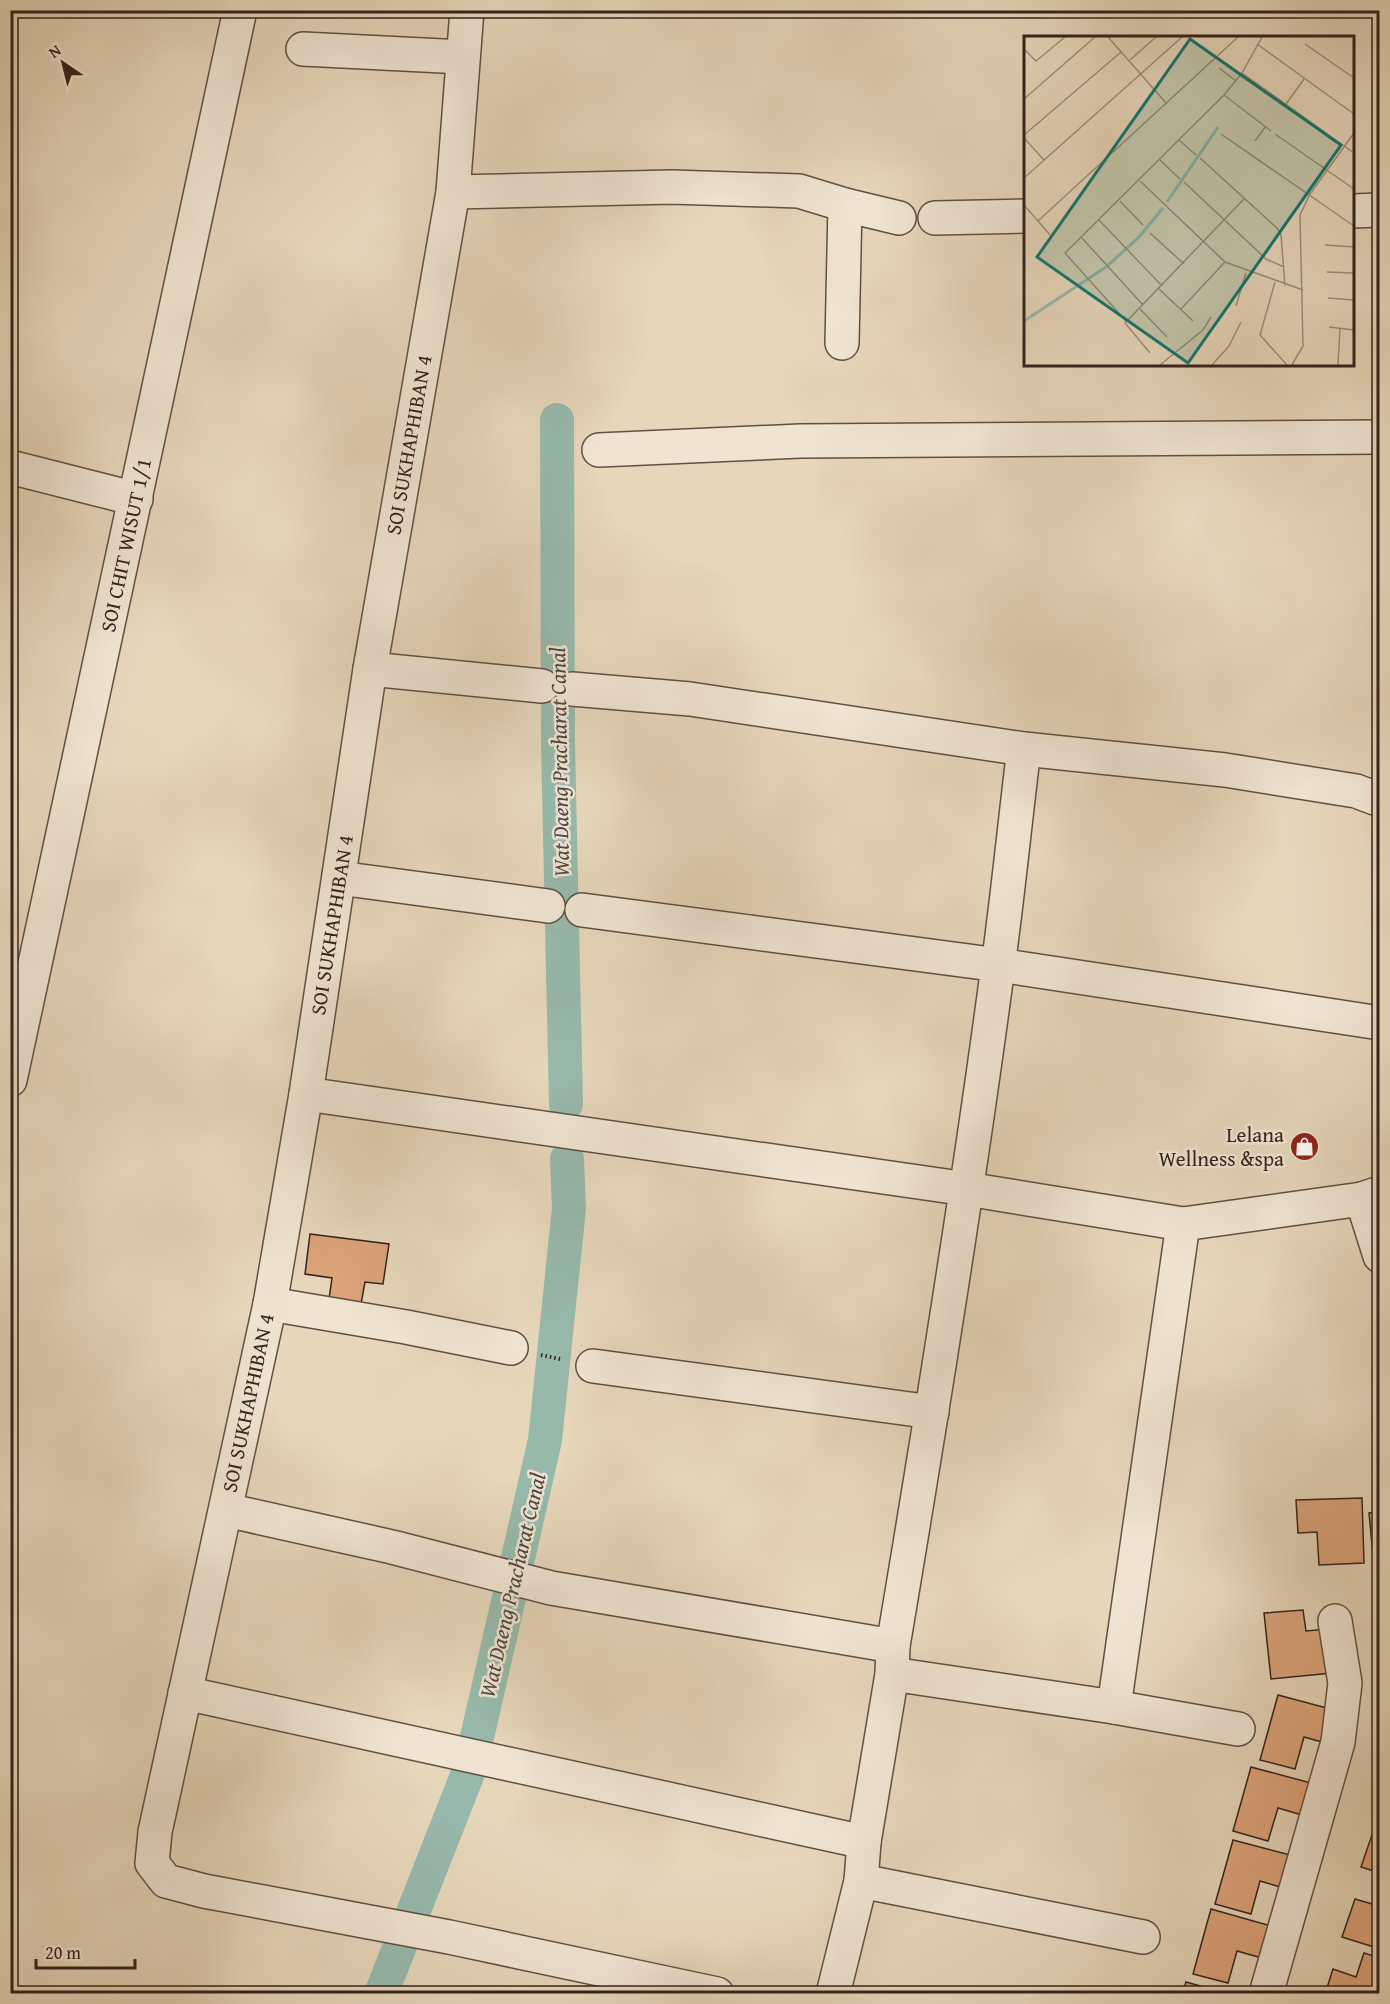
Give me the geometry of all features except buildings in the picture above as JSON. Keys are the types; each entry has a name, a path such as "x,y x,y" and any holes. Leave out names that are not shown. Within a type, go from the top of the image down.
{"street":[{"name":"SOI CHIT WISUT 1/1","path":"10,1080 240,10"},
{"name":"SOI SUKHAPHIBAN 4","path":"467,10 453,192 370,669 306,1094 270,1304 155,1832 152,1863 166,1881 204,1891 449,1937 717,1994"},
{"path":"303,49 463,57"},
{"path":"453,192 672,187 799,190 845,205 899,218"},
{"path":"842,343 845,205"},
{"path":"1354,211 1380,210"},
{"path":"935,218 1024,216"},
{"path":"599,450 800,441 1380,436"},
{"path":"10,467 136,499"},
{"path":"370,669 690,699 1024,749 1225,770 1356,791 1380,800"},
{"path":"833,1994 861,1881 864,1842 933,1412 999,965 1024,749"},
{"path":"339,878 548,906"},
{"path":"582,910 999,965 1380,1023"},
{"path":"306,1094 967,1189 1183,1224 1371,1196 1380,1256"},
{"path":"1114,1707 1183,1224"},
{"path":"270,1304 406,1327 511,1348"},
{"path":"593,1366 933,1412"},
{"path":"226,1510 392,1547 550,1588 1114,1707 1238,1729"},
{"path":"1266,1994 1338,1742 1345,1683 1335,1620"},
{"path":"185,1693 864,1842"},
{"path":"861,1881 1143,1937"}],"path":[{"path":"511,1348 593,1366"}],"waterway":[{"name":"Wat Daeng Pracharat Canal","path":"557,420 558,746 566,1104"},
{"name":"Wat Daeng Pracharat Canal","path":"381,1994 470,1768 545,1440 569,1208 567,1159"}],"place":[{"name":"Lelana Wellness &spa","path":"1305,1147"}]}
